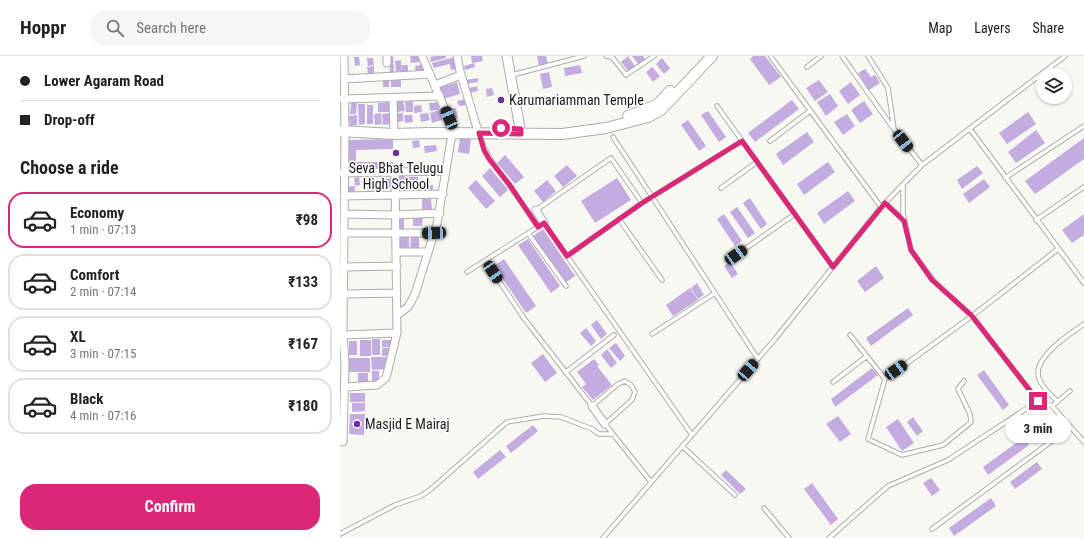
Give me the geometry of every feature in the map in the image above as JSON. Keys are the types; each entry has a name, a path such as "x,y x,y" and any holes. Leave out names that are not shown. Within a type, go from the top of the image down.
{"main road":[{"path":"342,131 521,131 562,129 581,126 644,111 656,105 703,56"},
{"path":"521,131 562,134 587,131 636,121 661,110 712,56"}],"street":[{"path":"340,441 343,442 345,387 342,322 344,294 342,281 345,233 342,173 344,79 342,70 344,56"},
{"path":"397,315 408,307 412,301 434,233 440,213 453,131 440,96 422,56"},
{"path":"457,56 461,76 478,131"},
{"path":"507,56 521,131"},
{"path":"344,79 430,74"},
{"path":"435,85 461,76"},
{"path":"344,99 393,99 440,96"},
{"path":"393,99 393,132"},
{"path":"342,173 446,171"},
{"path":"345,387 377,385 386,378 398,333 395,172"},
{"path":"344,196 442,194"},
{"path":"536,210 544,223"},
{"path":"344,214 396,215 440,213"},
{"path":"345,233 434,233"},
{"path":"396,252 428,252"},
{"path":"344,267 396,266"},
{"path":"344,294 397,293"},
{"path":"343,335 398,333"},
{"path":"592,406 605,424"}],"lane":[{"path":"511,75 584,56"},
{"path":"606,56 613,57 626,75 652,56"},
{"path":"807,66 821,56"},
{"path":"842,56 894,129 922,165"},
{"path":"868,56 888,88 894,129"},
{"path":"603,538 758,359 881,207 922,165 1065,56"},
{"path":"771,57 881,207"},
{"path":"717,106 833,267"},
{"path":"770,141 810,111"},
{"path":"1005,178 1084,126"},
{"path":"970,129 1084,283"},
{"path":"478,131 484,150 489,159 509,184 538,227"},
{"path":"613,137 758,359"},
{"path":"567,256 642,203 742,141"},
{"path":"536,210 612,158 642,203"},
{"path":"721,188 757,162"},
{"path":"903,186 904,221 911,250 932,280 972,316 1038,401 1052,406 1084,442"},
{"path":"1036,220 1084,187"},
{"path":"885,203 904,221"},
{"path":"736,255 795,214"},
{"path":"619,219 662,280"},
{"path":"467,272 544,223 692,435"},
{"path":"528,233 566,286"},
{"path":"964,381 958,389 970,414 971,422 944,446 902,455 868,439 885,378 972,316 1058,249"},
{"path":"486,261 523,317 592,406 618,384 625,381 633,387 635,392 632,400 605,424 651,482"},
{"path":"652,334 715,293"},
{"path":"1057,401 1043,386 1038,374 1041,364 1047,353 1084,324"},
{"path":"566,372 614,335"},
{"path":"850,335 885,378"},
{"path":"833,382 867,356"},
{"path":"1052,406 1070,391"},
{"path":"829,538 888,486 948,460 1038,401"},
{"path":"340,534 395,504 421,496 431,489 507,422 544,416 561,417 592,429 599,434 612,434"},
{"path":"932,529 1071,427"},
{"path":"682,446 735,495"},
{"path":"764,508 789,538"}],"building":[{"path":"393,56 394,72 390,72 389,57"},
{"path":"410,56 420,56 421,62 411,63"},
{"path":"446,56 446,58 431,62 430,57"},
{"path":"471,56 482,56 483,61 472,63"},
{"path":"537,56 546,56 548,64 539,66"},
{"path":"628,56 635,66 629,72 621,62"},
{"path":"632,56 643,56 645,59 639,65"},
{"path":"753,56 765,56 781,77 769,85 750,59"},
{"path":"354,57 359,57 360,65 355,66"},
{"path":"455,57 457,69 451,70 450,64 434,68 432,63"},
{"path":"367,58 373,58 374,65 368,66"},
{"path":"662,58 670,68 664,74 656,64"},
{"path":"401,60 402,71 396,72 395,61"},
{"path":"474,63 475,67 465,70 464,66"},
{"path":"424,64 426,72 416,74 415,66"},
{"path":"402,65 408,65 408,72 402,73"},
{"path":"580,65 582,73 565,76 564,68"},
{"path":"374,66 374,74 368,74 367,67"},
{"path":"652,67 660,76 653,82 646,72"},
{"path":"865,69 871,77 875,75 880,83 869,90 858,73"},
{"path":"549,72 552,87 543,89 540,74"},
{"path":"478,78 478,82 465,84 465,80"},
{"path":"389,79 389,87 383,87 383,80"},
{"path":"391,80 401,80 401,87 391,87"},
{"path":"819,80 828,92 815,101 806,88"},
{"path":"457,82 460,94 443,99 439,88"},
{"path":"851,82 860,95 848,104 839,91"},
{"path":"477,86 478,91 470,93 469,88"},
{"path":"492,88 494,95 487,97 486,89"},
{"path":"830,94 838,106 826,116 817,102"},
{"path":"465,99 467,105 459,106 457,101"},
{"path":"792,100 799,109 755,142 748,133"},
{"path":"403,101 405,111 396,112 395,102"},
{"path":"413,101 413,112 406,112 405,102"},
{"path":"864,101 873,114 860,123 851,110"},
{"path":"390,102 390,112 378,112 378,103"},
{"path":"438,102 439,110 430,111 429,103"},
{"path":"351,103 357,103 356,114 350,114"},
{"path":"358,104 365,104 365,124 359,125"},
{"path":"367,105 373,105 373,124 367,124"},
{"path":"421,105 422,112 414,113 414,106"},
{"path":"456,108 458,118 451,119 449,109"},
{"path":"440,110 442,120 432,123 430,113"},
{"path":"708,111 726,137 719,142 701,115"},
{"path":"1028,112 1036,124 1007,144 999,133"},
{"path":"381,113 382,124 375,125 374,114"},
{"path":"390,113 391,124 383,125 382,114"},
{"path":"396,113 403,113 403,121 397,122"},
{"path":"428,113 430,120 421,122 420,114"},
{"path":"847,114 855,126 843,135 834,122"},
{"path":"357,115 357,125 350,126 349,116"},
{"path":"404,115 412,115 413,122 405,123"},
{"path":"688,120 706,146 699,151 681,125"},
{"path":"1036,130 1045,143 1016,163 1008,152"},
{"path":"807,132 814,142 783,165 776,154"},
{"path":"460,138 471,139 469,154 458,152"},
{"path":"1084,138 1084,159 1035,194 1025,181"},
{"path":"393,139 393,149 356,150 356,162 393,162 394,171 347,171 347,140"},
{"path":"419,140 420,147 413,148 412,141"},
{"path":"436,145 437,151 425,153 424,146"},
{"path":"505,155 524,177 515,184 497,163"},
{"path":"828,162 835,172 804,195 797,184"},
{"path":"567,165 577,176 563,187 554,176"},
{"path":"977,166 983,173 962,189 957,180"},
{"path":"490,168 508,190 500,197 482,176"},
{"path":"399,176 405,176 405,182 399,183"},
{"path":"359,177 360,185 355,186 354,178"},
{"path":"407,177 418,177 418,185 408,185"},
{"path":"392,178 392,187 385,188 384,179"},
{"path":"617,178 631,200 595,223 581,201"},
{"path":"984,179 990,187 969,203 963,194"},
{"path":"476,180 495,201 486,209 468,188"},
{"path":"547,180 556,191 543,202 534,191"},
{"path":"377,185 377,193 368,193 367,186"},
{"path":"433,185 433,193 417,193 416,186"},
{"path":"355,186 355,194 346,194 346,187"},
{"path":"412,186 412,193 403,194 403,187"},
{"path":"848,191 855,201 824,224 817,213"},
{"path":"750,198 767,224 761,229 743,203"},
{"path":"422,199 431,199 432,210 422,211"},
{"path":"737,207 755,233 748,238 730,212"},
{"path":"724,214 742,241 735,246 717,219"},
{"path":"1084,214 1084,235 1072,243 1062,230"},
{"path":"398,217 404,217 404,230 398,230"},
{"path":"413,217 423,217 422,226 413,226"},
{"path":"543,229 575,276 565,283 533,236"},
{"path":"399,235 409,235 409,252 399,252"},
{"path":"411,236 419,236 419,250 410,250"},
{"path":"528,239 560,286 551,293 518,245"},
{"path":"504,259 536,306 526,313 494,266"},
{"path":"730,262 738,274 732,278 724,266"},
{"path":"876,266 884,278 865,292 857,281"},
{"path":"697,283 704,295 698,299 691,288"},
{"path":"690,288 698,300 673,316 666,305"},
{"path":"908,308 913,315 871,346 866,338"},
{"path":"597,320 607,334 601,339 591,325"},
{"path":"586,328 596,341 591,346 580,333"},
{"path":"372,339 380,339 380,355 372,355"},
{"path":"360,340 371,340 371,356 360,356"},
{"path":"382,340 392,340 392,347 382,347"},
{"path":"349,341 357,341 357,355 349,355"},
{"path":"616,343 625,356 620,361 609,348"},
{"path":"382,348 390,348 390,356 382,356"},
{"path":"607,349 617,363 611,368 601,355"},
{"path":"543,354 557,373 545,382 531,363"},
{"path":"371,357 386,357 386,369 372,370"},
{"path":"349,358 370,358 370,372 349,372"},
{"path":"594,359 599,365 597,366 612,385 593,400 582,387 586,384 577,372"},
{"path":"872,368 878,375 835,407 831,399"},
{"path":"984,370 1009,405 1003,410 977,375"},
{"path":"372,371 379,371 379,382 372,382"},
{"path":"358,373 368,373 368,383 358,384"},
{"path":"350,393 365,393 365,402 350,402"},
{"path":"352,403 365,403 365,411 352,412"},
{"name":"Masjid E Mairaj","path":"350,414 365,414 364,435 349,434"},
{"path":"838,416 851,434 840,442 826,424"},
{"path":"913,417 923,431 917,436 907,422"},
{"path":"898,419 914,443 902,451 886,427"},
{"path":"533,425 538,431 511,453 506,446"},
{"path":"1024,437 1029,445 988,475 983,467"},
{"path":"500,450 506,457 478,479 473,472"},
{"path":"1037,462 1042,469 1015,489 1010,482"},
{"path":"726,470 746,489 740,494 721,475"},
{"path":"931,478 940,490 932,496 923,483"},
{"path":"812,483 838,519 831,525 804,489"},
{"path":"991,498 996,506 954,536 949,528"}],"place":[{"name":"Karumariamman Temple","path":"501,100"},
{"name":"Seva Bhat Telugu High School","path":"396,153"},
{"name":"Masjid E Mairaj","path":"357,424"}],"route":[{"path":"501,128 521,129 521,134 479,133 484,150 538,227 544,223 567,256 642,203 742,141 833,267 885,203 904,221 911,250 932,280 972,316 1038,401"}]}
